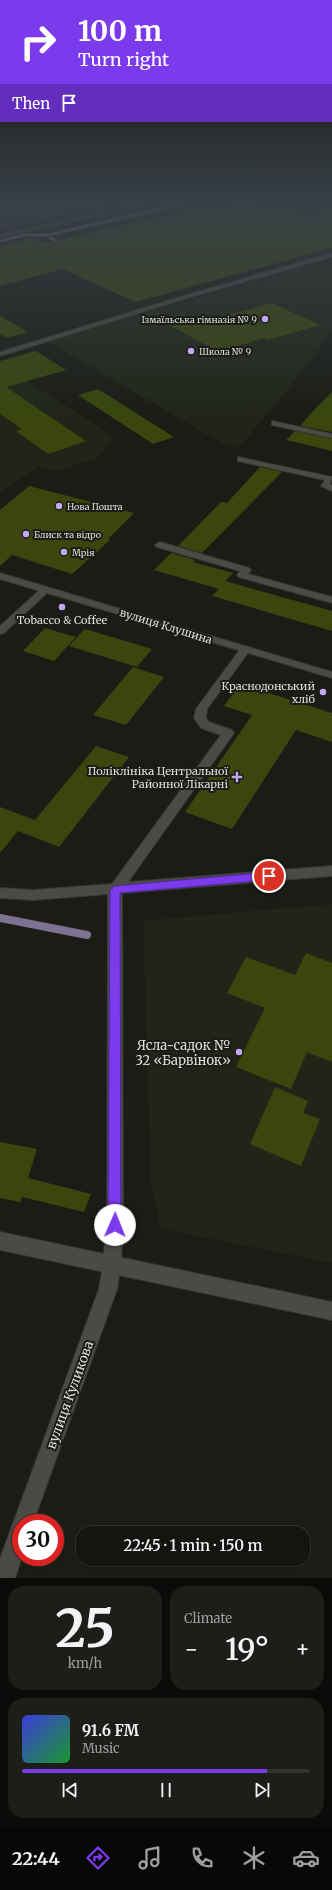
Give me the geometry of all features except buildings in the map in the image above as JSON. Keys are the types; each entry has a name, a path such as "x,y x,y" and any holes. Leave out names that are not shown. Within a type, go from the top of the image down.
{"street":[{"path":"0,354 267,274"},
{"path":"276,423 332,436"},
{"path":"241,459 330,479 325,486 332,488"},
{"path":"160,545 246,570 242,575 332,600"},
{"name":"вулиця Клушина","path":"0,576 332,675"},
{"path":"0,631 45,590"},
{"path":"115,890 228,732 205,725 200,718 202,709 245,650"},
{"path":"0,892 33,895 115,890 332,871"},
{"name":"вулиця Куликова","path":"26,1514 108,1289 112,1265 115,1213 115,890"},
{"path":"0,1240 332,1312"},
{"path":"4,1578 12,1555"}],"shaded area":[{"name":"Школа № 9","path":"281,274 332,274 332,328 312,360 239,448 223,444 47,341"},
{"path":"0,364 113,436 98,458 56,471 40,466 0,493"},
{"name":"Ясла-садок № 32 «Барвінок»","path":"332,904 332,1263 161,1229 151,1183 143,921"}],"waterway":[{"path":"0,918 87,935"}],"place":[{"name":"Ізмаїльська гімназія № 9","path":"265,319"},
{"name":"Школа № 9","path":"191,351"},
{"name":"Нова Пошта","path":"59,506"},
{"name":"Блиск та відро","path":"26,534"},
{"name":"Мрія","path":"64,552"},
{"name":"Tobacco & Coffee","path":"62,607"},
{"name":"Краснодонський хліб","path":"323,692"},
{"name":"Поліклініка Центральної Районної Лікарні","path":"237,777"},
{"name":"Ясла-садок № 32 «Барвінок»","path":"239,1052"}],"route":[{"path":"115,1225 115,890 269,876"}]}
